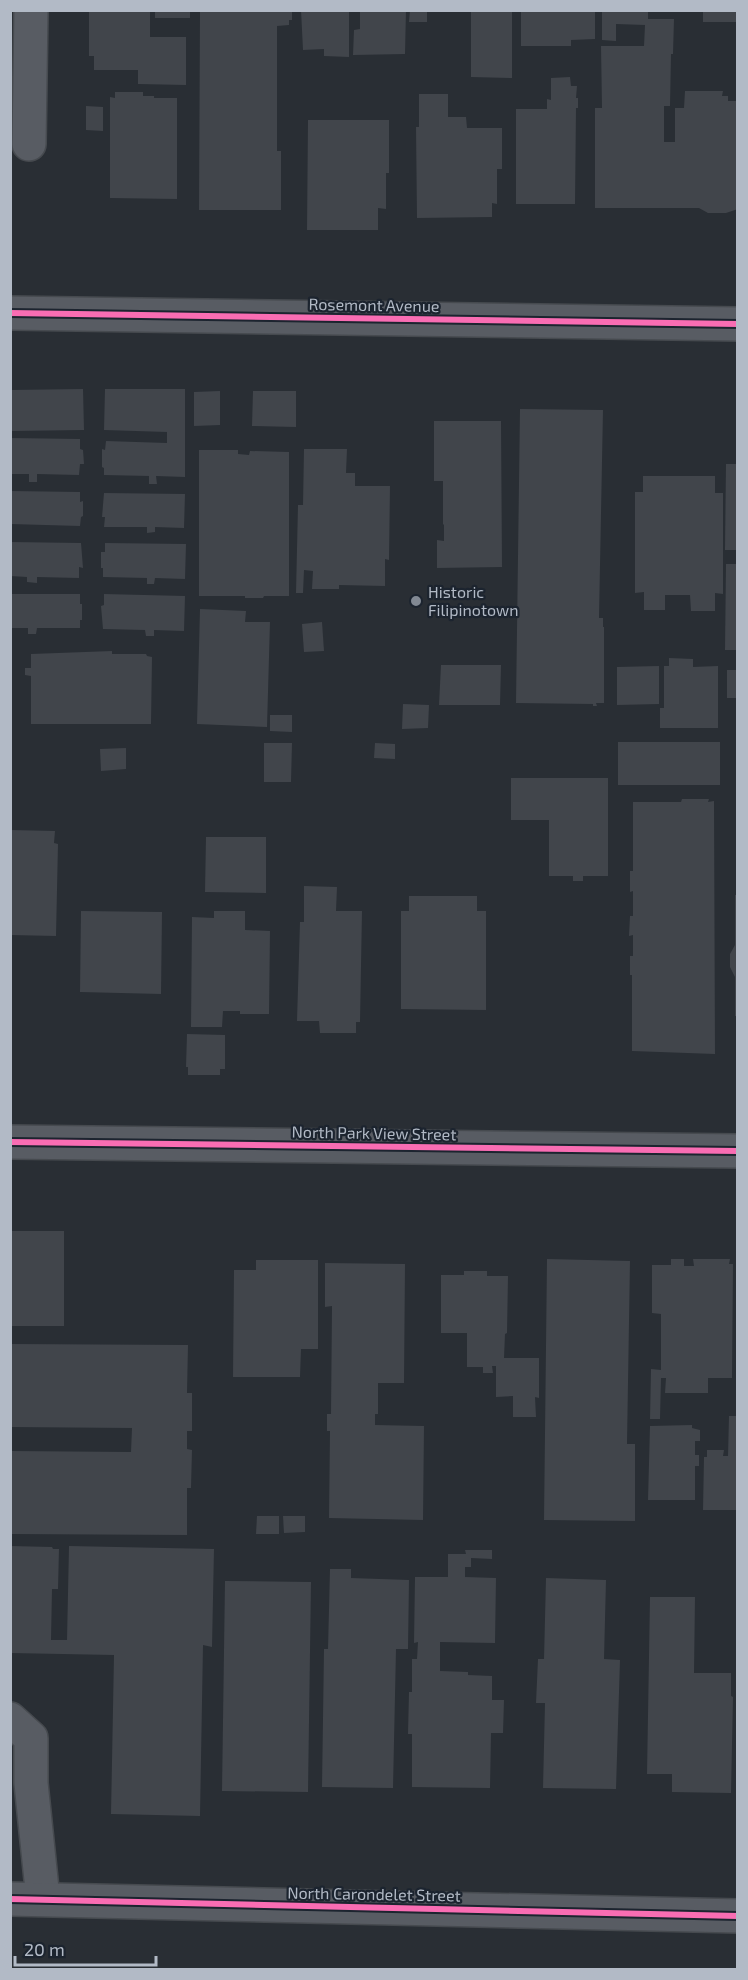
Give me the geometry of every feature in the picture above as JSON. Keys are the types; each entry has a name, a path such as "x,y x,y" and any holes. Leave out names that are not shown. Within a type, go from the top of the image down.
{"street":[{"path":"29,144 31,10"},
{"name":"Rosemont Avenue","path":"10,313 738,324"},
{"name":"North Park View Street","path":"10,1142 738,1151"},
{"path":"10,1719 31,1738 31,1783 43,1899"},
{"name":"North Carondelet Street","path":"10,1899 738,1916"}],"building":[{"path":"89,10 150,10 150,37 186,37 186,85 138,84 138,70 94,70 94,56 89,56"},
{"path":"155,10 190,10 190,18 155,18"},
{"path":"200,10 292,10 292,20 289,20 289,25 277,26 277,151 281,151 281,210 199,210"},
{"path":"301,10 349,10 349,57 324,56 324,49 303,50"},
{"path":"360,10 406,10 405,54 353,55 354,30 360,29"},
{"path":"410,10 427,10 427,22 409,22"},
{"path":"471,10 512,10 512,78 471,77"},
{"path":"521,10 595,10 595,39 571,40 571,46 521,46"},
{"path":"602,10 648,10 648,19 674,19 670,106 664,106 664,142 675,142 675,108 684,108 685,91 723,91 722,96 728,96 728,101 738,101 738,209 726,213 708,213 699,208 595,208 595,108 602,108 601,46 644,46 645,25 616,24 616,41 602,40"},
{"path":"703,10 738,10 738,22 703,22"},
{"path":"570,77 571,86 577,86 576,98 578,98 575,204 516,204 516,109 547,109 547,99 551,100 551,78"},
{"path":"115,92 143,92 143,96 154,96 154,98 177,98 177,199 110,198 110,97 115,98"},
{"path":"419,94 448,94 448,117 466,117 467,128 502,128 502,169 497,169 497,204 492,203 492,217 417,218 416,127 419,127"},
{"path":"86,106 103,107 103,131 86,130"},
{"path":"308,120 389,120 386,209 378,208 378,230 307,230"},
{"path":"83,389 84,430 10,431 10,390"},
{"path":"105,389 185,389 185,477 156,476 157,484 149,484 149,476 104,475 102,449 105,450 106,441 167,443 167,432 104,430"},
{"path":"220,391 220,425 194,426 194,392"},
{"path":"253,391 296,391 296,427 252,426"},
{"path":"520,409 603,410 599,618 603,618 604,627 604,703 596,703 597,706 593,704 516,703"},
{"path":"434,421 501,421 502,567 437,568 437,540 444,541 444,524 443,481 434,481"},
{"path":"10,438 80,439 84,464 80,464 79,475 37,474 37,482 29,482 29,474 10,474"},
{"path":"304,449 347,449 346,473 355,473 355,486 390,486 389,560 385,559 385,586 339,585 339,589 312,589 313,571 304,570 303,593 296,593 298,505 303,505"},
{"path":"199,450 238,450 238,454 249,455 250,451 289,452 289,596 245,598 245,596 199,596"},
{"path":"726,464 738,464 738,550 725,550"},
{"path":"643,476 715,476 715,493 723,493 723,594 715,593 715,611 691,611 690,595 665,595 665,610 644,610 644,592 635,593 635,492 643,492"},
{"path":"10,491 80,492 80,502 83,501 83,516 80,526 10,524"},
{"path":"104,493 185,494 184,528 155,527 155,532 147,533 147,527 104,527 105,517 102,517"},
{"path":"10,542 81,543 83,568 79,567 79,578 37,577 37,583 27,582 27,577 10,576"},
{"path":"105,543 186,544 185,579 155,578 154,584 147,584 147,578 103,577 101,552 105,552"},
{"path":"726,564 738,564 738,650 725,650"},
{"path":"10,594 80,594 82,620 80,620 80,628 37,628 36,634 28,634 28,628 10,628"},
{"path":"104,594 185,596 184,631 154,630 154,636 146,636 145,630 103,629 101,606 104,605"},
{"path":"200,609 246,611 245,622 270,622 267,727 197,724"},
{"path":"322,622 324,651 304,652 302,624"},
{"path":"112,651 112,654 146,654 152,657 151,724 31,724 31,676 25,675 25,668 31,668 31,654"},
{"path":"669,658 693,659 693,667 718,666 718,728 660,728 660,708 664,708 664,666 669,666"},
{"path":"441,665 501,665 500,705 439,705"},
{"path":"659,666 659,704 617,705 617,667"},
{"path":"727,670 738,670 738,698 727,698"},
{"path":"403,704 429,705 428,728 402,729"},
{"path":"270,715 292,715 292,732 270,731"},
{"path":"618,742 720,742 720,785 618,785"},
{"path":"264,743 292,743 291,782 264,782"},
{"path":"375,743 395,744 395,759 374,758"},
{"path":"126,748 126,769 101,771 100,749"},
{"path":"511,778 608,778 608,876 583,876 583,881 573,881 573,876 549,876 549,820 511,820"},
{"path":"682,799 714,801 715,1054 632,1051 630,956 633,956 633,935 629,936 630,916 633,916 630,871 633,871 633,802 681,802"},
{"path":"10,830 55,831 54,843 58,844 56,936 10,935"},
{"path":"206,837 266,837 266,893 205,892"},
{"path":"304,886 337,887 336,911 362,911 360,1022 356,1022 356,1033 320,1033 319,1021 297,1021 300,922 304,922"},
{"path":"735,895 738,895 738,1016 735,1016 735,977 730,967 730,954 735,945"},
{"path":"409,896 477,896 477,911 486,911 486,1010 401,1009 401,911 409,911"},
{"path":"81,911 162,912 161,994 80,992"},
{"path":"214,911 245,911 245,930 270,931 269,1014 240,1014 240,1011 223,1011 222,1027 191,1027 192,917 214,918"},
{"path":"187,1034 225,1035 225,1069 220,1069 220,1075 188,1075 188,1067 186,1067"},
{"path":"10,1231 64,1231 64,1326 10,1326"},
{"path":"547,1259 630,1261 627,1444 635,1444 635,1521 544,1520"},
{"path":"671,1259 684,1259 684,1266 694,1266 693,1259 730,1259 729,1264 733,1264 732,1378 708,1378 708,1393 665,1393 666,1378 661,1378 660,1419 650,1419 651,1369 661,1370 661,1314 652,1313 652,1265 671,1265"},
{"path":"256,1260 318,1260 318,1349 301,1349 300,1377 233,1377 234,1270 256,1270"},
{"path":"325,1263 405,1264 404,1383 378,1383 378,1414 375,1414 375,1425 424,1426 423,1520 329,1518 330,1431 327,1431 327,1414 331,1414 332,1306 325,1307"},
{"path":"464,1271 487,1271 487,1276 508,1276 504,1358 539,1358 539,1398 535,1397 536,1417 513,1417 513,1396 496,1397 496,1366 492,1366 493,1373 483,1373 483,1367 467,1367 467,1333 441,1333 441,1275 464,1275"},
{"path":"10,1344 188,1345 187,1393 192,1393 192,1431 187,1431 187,1449 192,1450 191,1488 187,1488 187,1535 10,1534 10,1451 131,1452 132,1428 10,1427"},
{"path":"729,1416 738,1416 738,1510 703,1510 704,1457 707,1457 707,1450 724,1450 723,1456 728,1456"},
{"path":"692,1425 692,1428 700,1430 700,1441 695,1441 695,1455 699,1455 699,1466 695,1466 695,1500 648,1500 650,1426"},
{"path":"257,1516 279,1516 279,1534 256,1534"},
{"path":"283,1516 305,1516 305,1532 284,1533"},
{"path":"10,1546 59,1549 58,1589 52,1589 51,1640 67,1640 69,1546 214,1549 212,1647 203,1645 200,1816 111,1814 114,1655 10,1653"},
{"path":"465,1550 492,1550 492,1559 471,1558 471,1567 465,1567 465,1577 496,1578 495,1643 440,1642 440,1671 492,1676 492,1700 504,1700 503,1733 491,1733 490,1788 412,1787 412,1734 408,1734 412,1659 417,1659 418,1642 414,1643 415,1577 448,1577 448,1554 466,1554"},
{"path":"330,1569 351,1569 351,1578 409,1580 408,1649 396,1649 393,1788 322,1787 324,1649 328,1649"},
{"path":"546,1578 606,1580 604,1659 620,1660 616,1789 543,1788 545,1703 536,1703 538,1659 544,1659"},
{"path":"225,1581 311,1582 308,1792 222,1791"},
{"path":"650,1597 695,1597 694,1673 731,1673 731,1696 733,1697 731,1793 672,1792 672,1774 647,1774"}],"cycle path":[{"path":"10,313 738,324"},
{"path":"10,1142 738,1151"},
{"path":"10,1899 738,1916"}],"place":[{"name":"Historic Filipinotown","path":"416,601"}]}
